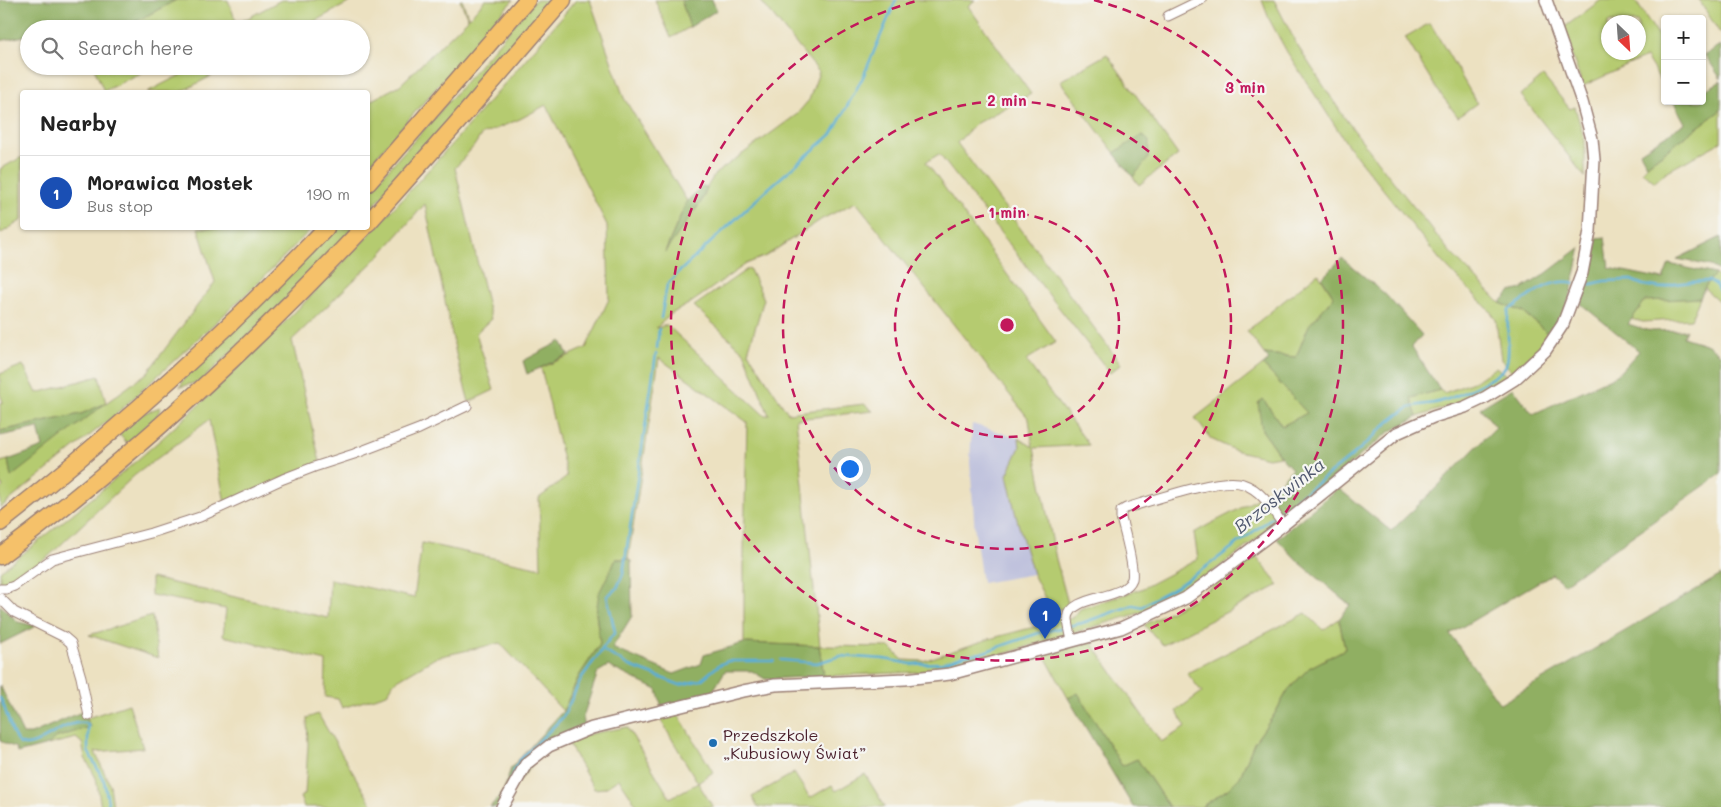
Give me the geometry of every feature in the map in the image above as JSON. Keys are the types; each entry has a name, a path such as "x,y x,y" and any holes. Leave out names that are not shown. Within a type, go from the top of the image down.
{"highway":[{"path":"370,181 527,0"},
{"path":"370,221 562,0"},
{"path":"0,523 125,420 206,348 324,230"},
{"path":"0,556 73,499 172,415 226,366 361,230"}],"street":[{"path":"1168,16 1201,0"},
{"path":"502,807 526,764 549,746 592,728 775,685 905,679 950,674 1071,635 1122,628 1186,598 1397,433 1433,417 1465,407 1516,379 1545,351 1563,324 1582,274 1590,231 1594,160 1592,139 1582,102 1546,0"},
{"path":"0,589 6,590 14,586 52,559 151,533 200,517 283,479 419,429 468,406"},
{"path":"1071,635 1069,619 1073,610 1079,604 1116,592 1127,586 1132,579 1132,567 1121,518 1121,511 1126,508 1206,486 1233,482 1244,484 1263,496 1281,522"},
{"path":"0,598 14,612 64,637 71,643 81,677 89,716"}],"shaded area":[{"path":"972,424 1019,438 1020,447 1007,475 1016,516 1033,574 982,583 975,533 970,462"}],"green space":[{"path":"0,0 176,0 139,20 20,20 20,37 0,41"},
{"path":"176,0 228,0 236,20 139,20"},
{"path":"281,0 354,0 317,20 244,20"},
{"path":"460,0 462,0 469,18 485,0 513,0 370,164 370,101 400,85 468,19"},
{"path":"535,0 554,0 370,210 370,190 437,115"},
{"path":"576,0 590,0 624,98 687,201 666,249 701,202 715,174 796,115 809,100 819,72 760,0 975,0 968,6 1031,94 975,124 957,143 1121,364 1110,373 939,154 926,162 1056,342 1026,360 1089,445 1034,448 1056,559 1069,607 1063,610 1049,606 1033,574 1016,516 1007,475 1020,447 1019,438 1033,447 1029,419 856,202 822,219 766,256 746,264 692,302 671,314 656,328 667,325 764,415 769,415 744,352 694,306 749,268 764,299 748,352 788,413 864,404 873,411 796,419 820,646 890,647 903,660 923,661 989,639 1038,626 1038,622 1057,617 1063,620 1073,618 1080,609 1141,589 1198,559 1194,533 1265,493 1284,519 1192,587 1156,608 977,662 917,672 824,676 819,646 744,643 747,422 659,358 628,559 616,559 596,613 600,644 579,676 563,711 500,643 437,657 394,682 387,694 342,708 338,699 325,697 326,661 223,636 226,609 151,595 151,578 328,618 330,579 414,598 422,543 541,568 539,498 567,477 541,368 586,348 609,299 607,225 546,105 520,119 481,135 455,168 491,319 476,333 494,390 469,402 456,354 425,204 381,254 292,340 320,462 225,503 209,420 135,475 50,555 9,586 0,586 0,571 96,495 162,439 287,320 406,195"},
{"path":"655,0 681,0 690,27 671,38"},
{"path":"681,0 712,0 717,10 690,27"},
{"path":"1262,0 1274,0 1297,45 1344,117 1450,252 1500,303 1523,312 1550,335 1537,351 1513,372 1501,360 1496,320 1491,312 1441,261 1349,147 1287,52 1269,19"},
{"path":"1601,0 1635,0 1645,15 1601,15 1601,60 1639,60 1583,86 1562,29"},
{"path":"1699,0 1721,0 1721,35"},
{"path":"1646,17 1661,40 1661,81 1646,57"},
{"path":"1430,23 1477,103 1458,117 1436,88 1405,37"},
{"path":"1721,45 1721,79 1706,56 1706,54"},
{"path":"1107,54 1178,155 1139,185 1060,81"},
{"path":"97,75 137,75 106,90 104,90"},
{"path":"180,75 213,75 185,90 151,90"},
{"path":"1543,76 1570,109 1575,107 1585,141 1585,177 1521,95"},
{"path":"1721,81 1721,110 1647,165 1640,152 1685,123 1675,105 1706,105 1706,90"},
{"path":"1721,110 1721,142 1666,172 1655,182 1642,172 1647,165"},
{"path":"1142,135 1149,141 1148,159 1133,177 1114,153"},
{"path":"20,158 20,221 0,234 0,169"},
{"path":"702,186 707,187 701,202 665,252 687,201"},
{"path":"199,230 310,230 254,287 115,415 0,508 0,492 3,486 0,484 0,462 8,460 11,476 103,405 81,414 0,431 0,403 3,402 0,394 0,374 23,365 37,393 99,376 106,403 147,373 215,282"},
{"path":"332,230 351,230 299,286 201,381 180,387 189,370 253,311"},
{"path":"1605,237 1609,268 1663,279 1669,264 1715,274 1704,288 1700,298 1645,301 1628,324 1650,331 1686,330 1683,337 1708,345 1721,355 1721,474 1564,584 1552,574 1450,634 1500,704 1721,575 1721,807 1201,807 1228,789 1240,777 1254,743 1274,715 1288,690 1309,668 1345,649 1339,619 1350,605 1299,562 1277,539 1338,488 1391,531 1496,427 1480,408 1513,388 1533,414 1617,375 1639,351 1581,304 1597,238"},
{"path":"1721,237 1721,272 1711,266 1677,259"},
{"path":"1581,247 1571,294 1560,320 1550,335 1523,312 1500,303 1510,292 1522,289"},
{"path":"1342,258 1385,294 1422,335 1412,347 1440,390 1411,398 1417,417 1389,432 1284,519 1265,493 1280,482 1292,469 1280,456 1262,430 1258,403 1263,399 1282,426 1307,413 1263,365 1269,360 1264,354 1296,357 1309,325 1334,297 1322,278"},
{"path":"1318,273 1334,297 1310,325 1296,357 1264,354 1247,331"},
{"path":"1715,274 1721,282 1721,303 1704,288"},
{"path":"1700,298 1691,319 1643,322 1630,319 1645,300"},
{"path":"561,341 568,355 527,374 523,361"},
{"path":"1263,365 1308,413 1282,426 1263,399 1262,430 1280,456 1268,458 1234,450 1211,439 1195,418"},
{"path":"1496,367 1508,377 1479,396 1417,417 1410,398 1440,390 1444,393 1476,381"},
{"path":"106,403 11,477 8,460 43,447 38,428 0,436 0,431 81,414"},
{"path":"160,407 156,417 127,443 119,434 142,414"},
{"path":"1256,556 1279,585 1163,645 1144,625 1195,598"},
{"path":"616,559 628,559 631,561 632,616 612,648 674,674 701,664 704,655 744,643 819,646 824,676 765,679 752,671 725,671 713,691 662,708 657,690 608,666 598,672 583,717 585,728 548,744 499,807 490,807 503,792 511,768 563,711 579,676 600,644 596,613 599,593"},
{"path":"0,605 18,622 36,626 0,644"},
{"path":"1306,613 1323,630 1339,619 1345,649 1309,668 1288,690 1274,715 1254,743 1240,777 1228,789 1201,807 1169,807 1137,759 1122,766 1078,694 1068,698 1043,653 1091,642 1161,742 1186,727 1176,711 1202,692 1187,673"},
{"path":"152,616 158,658 89,635"},
{"path":"0,685 23,734 31,734 84,711 90,727 55,738 48,745 17,753 16,748 0,741"},
{"path":"1078,693 1122,766 1137,759 1169,807 1133,807 1068,698"},
{"path":"129,704 143,748 95,752 110,785 113,807 101,807 96,778 85,758 82,743 76,738 48,745 55,738 89,727 87,718"},
{"path":"318,714 374,807 304,807 300,797 305,794 308,745 307,718"},
{"path":"678,714 713,772 698,783 660,719"},
{"path":"627,727 670,798 698,783 713,807 638,807 619,779 605,788 594,789 567,741 589,734"},
{"path":"794,773 810,798 832,785 836,791 865,774 885,807 758,807 752,797"}],"waterway":[{"path":"661,318 667,285 679,272 770,187 832,134 863,77 896,0"},
{"name":"Brzoskwinka","path":"1580,285 1584,286 1604,281 1631,280 1643,285 1661,288 1674,284 1709,281 1715,284 1721,294"},
{"name":"Brzoskwinka","path":"781,660 817,663 840,656 884,659 911,664 942,663 965,655 981,653 1039,633 1082,623 1133,605 1142,607 1200,571 1242,540 1342,464 1398,415 1413,406 1438,402 1457,396 1486,382 1501,371 1505,367 1508,355 1509,310 1548,285 1566,282 1575,283"},
{"path":"657,348 659,329"},
{"path":"602,649 615,632 607,596 617,588 623,574 656,354"},
{"name":"Brzoskwinka","path":"511,780 514,769 520,760 563,717 582,677 602,650 630,666 680,685 701,680 719,665 728,661 774,661"},
{"name":"Brzoskwinka","path":"0,698 14,737 21,744 35,743 70,725 88,724 88,751 104,781 109,807"}],"place":[{"name":"Morawica Mostek","path":"1045,639"},
{"name":"Przedszkole „Kubusiowy Świat”","path":"713,743"}]}
